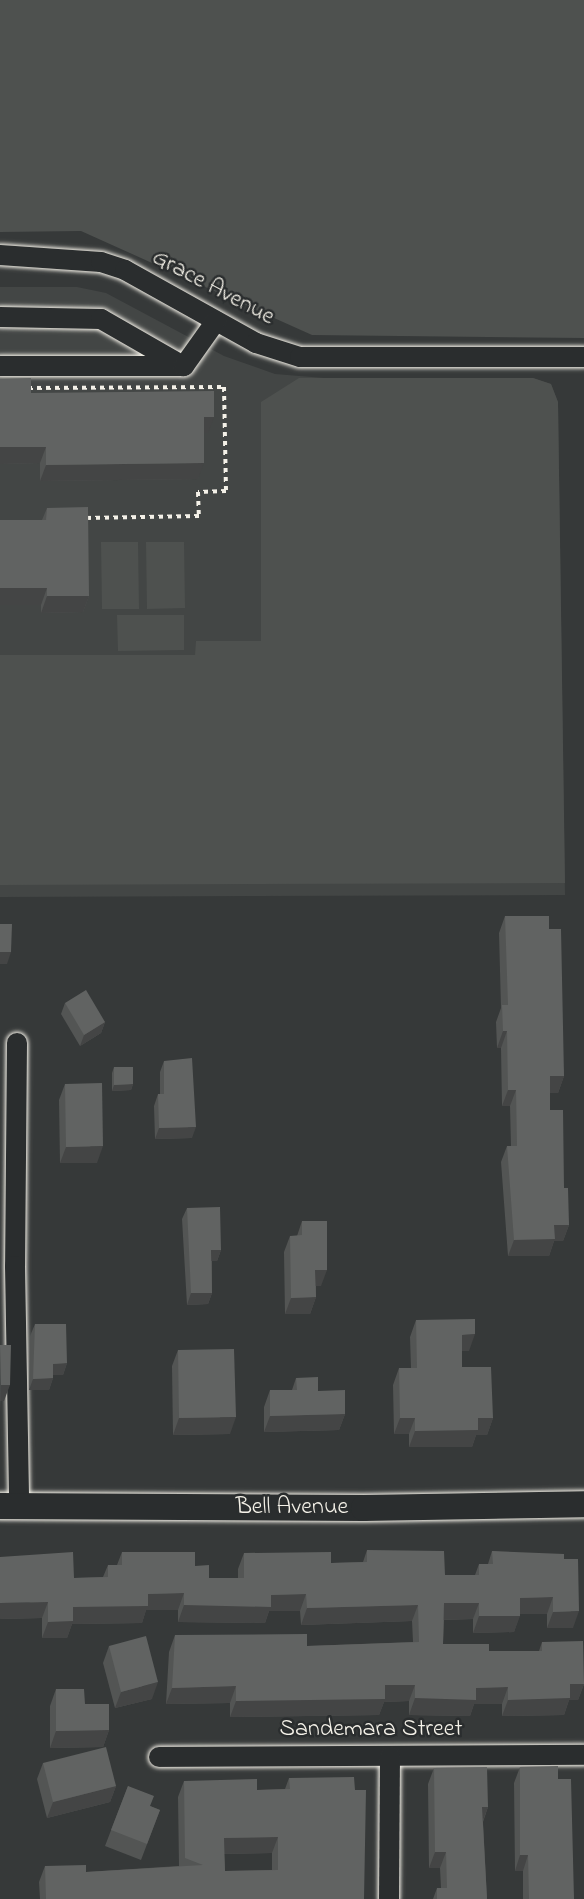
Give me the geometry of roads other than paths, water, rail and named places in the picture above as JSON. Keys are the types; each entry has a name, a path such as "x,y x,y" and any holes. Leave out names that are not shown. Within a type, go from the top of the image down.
{"main road":[{"name":"Bell Avenue","path":"10,1506 364,1508 584,1504"}],"street":[{"name":"Grace Avenue","path":"0,255 101,262 125,270 256,343 300,357 584,357"},
{"path":"0,317 101,319 184,366"},
{"path":"184,366 216,321"},
{"path":"0,366 184,366"},
{"path":"10,1506 17,1043"},
{"path":"389,1899 390,1755"},
{"name":"Sandemara Street","path":"159,1757 584,1755"}]}
